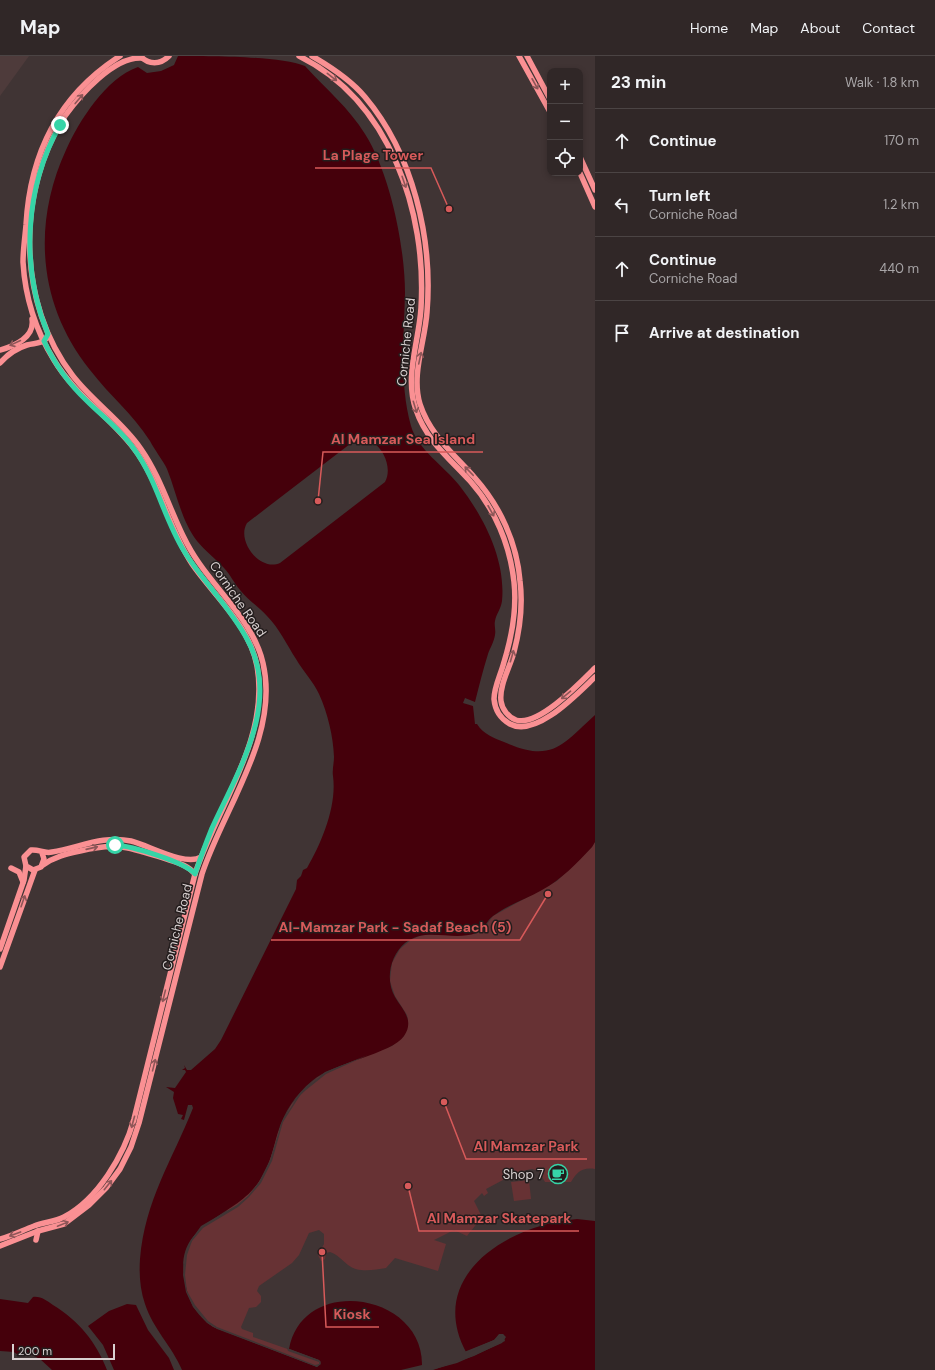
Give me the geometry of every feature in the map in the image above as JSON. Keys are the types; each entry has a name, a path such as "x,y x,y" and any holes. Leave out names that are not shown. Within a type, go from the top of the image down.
{"street":[{"name":"Corniche Road","path":"78,1210 107,1176 120,1156 129,1134 195,874 248,749 255,730 259,702 256,661 244,633 209,581 175,535 155,486 140,457 116,428 72,385 60,368 44,341 31,308 25,281 23,253 28,194 38,156 50,131 72,96 94,74 120,56"},
{"path":"141,57 155,63 164,60 169,56"},
{"name":"Corniche Road","path":"299,56 325,71 353,95 377,125 394,157 413,215 421,269 421,312 411,376 413,402 420,420 436,447 470,482 487,504 504,537 513,573 517,622 494,698 498,712 509,723 523,727 538,724 565,704 595,677"},
{"name":"Corniche Road","path":"312,56 338,72 365,97 388,131 404,164 420,215 427,269 427,312 417,378 420,402 426,417 442,443 475,478 498,509 513,544 519,572 521,598 517,622 516,643 501,697 504,709 512,718 524,721 535,718 564,696 595,668"},
{"path":"519,56 547,107"},
{"path":"527,56 547,93"},
{"name":"Corniche Road","path":"78,1210 100,1194 115,1176 134,1139 202,874 215,838 254,752 266,705 266,685 262,659 249,630 209,581 183,536 158,477 143,452 119,422 79,383 62,360 48,334 38,306 30,265 30,243 36,191 48,150 66,116 91,86 125,60 141,57"},
{"path":"583,164 595,190"},
{"path":"581,176 595,207"},
{"path":"28,336 33,324 31,308 38,306"},
{"path":"0,363 12,352 31,344 44,341 48,334"},
{"path":"0,350 28,336 35,338 35,342 31,344"},
{"path":"513,573 519,572"},
{"path":"248,749 254,752"},
{"path":"0,949 23,883 26,866 24,859 28,852 34,850 42,853 54,852 94,841 112,839 136,842 187,860 194,860 201,857"},
{"path":"0,967 35,870 66,854 99,846 115,845 135,849 182,865 195,874"},
{"path":"42,853 44,859 43,865"},
{"path":"26,866 35,870"},
{"path":"11,868 20,874 23,883"},
{"path":"0,1246 38,1231 64,1224 78,1210"},
{"path":"0,1239 38,1224 60,1219 78,1210"},
{"path":"36,1240 38,1231"}],"shaded area":[{"path":"0,56 29,56 0,96"},
{"path":"178,56 191,56 262,58 305,66 345,107 365,134 374,150 389,189 399,233 405,293 403,360 405,393 411,426 419,443 459,485 477,511 485,525 497,555 500,570 502,601 501,607 496,616 493,643 486,660 475,702 465,698 463,703 473,706 475,724 477,724 486,733 496,739 520,748 534,751 545,751 564,743 595,715 595,842 592,847 563,876 542,890 499,912 491,918 479,932 458,936 422,936 413,938 400,948 391,968 390,983 395,997 404,1010 408,1020 407,1030 404,1036 388,1048 322,1074 306,1086 296,1098 284,1117 269,1163 260,1180 249,1193 236,1204 196,1233 188,1246 183,1261 185,1282 191,1302 197,1312 213,1327 317,1367 321,1362 319,1360 289,1349 299,1325 316,1310 337,1302 361,1302 384,1309 404,1322 417,1341 422,1365 401,1370 182,1370 148,1313 141,1288 140,1259 147,1218 160,1181 193,1108 192,1105 188,1105 184,1120 181,1119 183,1115 178,1114 173,1098 174,1092 166,1087 175,1088 186,1072 185,1070 182,1070 185,1068 184,1065 187,1070 191,1070 215,1049 221,1040 296,889 297,880 301,876 303,870 307,868 318,847 327,824 334,788 334,757 331,733 325,709 317,689 271,621 243,594 221,564 197,541 183,516 171,478 164,463 143,431 90,370 73,345 60,319 51,291 46,263 45,235 48,206 55,178 66,150 78,126 105,90 126,73 138,67 147,73 161,71 174,65","holes":["360,440 373,442 381,450 386,460 388,472 385,482 280,563 272,565 265,563 252,553 247,546 245,538 244,530 247,523 350,444"]},
{"path":"595,842 595,1169 580,1171 575,1175 571,1182 545,1182 539,1171 532,1169 522,1171 523,1174 517,1176 516,1173 486,1189 488,1193 484,1196 482,1193 474,1201 482,1217 467,1236 454,1230 434,1240 446,1244 438,1271 395,1258 386,1268 361,1270 352,1268 330,1252 326,1253 325,1259 321,1261 318,1255 324,1244 324,1234 319,1230 309,1233 299,1255 292,1263 259,1286 257,1291 261,1296 261,1302 256,1307 249,1308 241,1327 242,1329 253,1333 253,1337 319,1360 321,1364 315,1366 217,1329 207,1323 188,1299 183,1275 185,1254 197,1231 226,1212 278,1132 291,1105 318,1077 354,1060 392,1046 404,1036 408,1020 407,1015 395,996 390,981 392,963 400,949 412,939 423,935 464,935 475,934 483,930 493,916 557,881 592,847"},
{"path":"529,1180 531,1199 514,1201 511,1182"},
{"path":"577,1219 595,1221 595,1370 433,1370 474,1356 505,1341 503,1334 501,1334 494,1340 466,1352 456,1324 457,1299 465,1277 481,1258 502,1243 526,1231 551,1223"},
{"path":"33,1297 39,1297 46,1300 79,1325 98,1350 107,1370 52,1370 40,1359 24,1351 18,1355 14,1352 0,1351 0,1299 28,1303"},
{"path":"127,1304 136,1305 148,1330 169,1358 174,1370 114,1370 103,1345 88,1326 109,1311"}],"pier":[{"path":"368,1055 326,1074 301,1094 283,1122 272,1161 261,1183 238,1207 203,1228 192,1241 187,1255 185,1275 187,1291 195,1305 208,1321 217,1327 315,1365 319,1364 319,1362 288,1351 287,1348 319,1360 321,1364 317,1367 217,1329 207,1323 193,1307 186,1292 183,1275 185,1254 191,1240 201,1226 237,1205 248,1196 259,1182 270,1160 282,1121 300,1093 325,1072"},
{"path":"499,1334 503,1334 506,1337 502,1343 457,1363 431,1370 474,1355 501,1342 504,1338 502,1336 493,1342 466,1354 464,1352 494,1340"}],"place":[{"name":"La Plage Tower","path":"449,209"},
{"name":"Al Mamzar Sea Island","path":"318,501"},
{"name":"Al-Mamzar Park - Sadaf Beach (5)","path":"548,894"},
{"name":"Al Mamzar Park","path":"444,1102"},
{"name":"Shop 7","path":"558,1174"},
{"name":"Al Mamzar Skatepark","path":"408,1186"},
{"name":"Kiosk","path":"322,1252"}],"route":[{"path":"60,125 41,167 33,206 30,265 38,306 48,334 44,341 72,385 110,421 140,457 149,472 166,515 182,548 247,638 253,650 256,661 260,693 257,721 252,739 230,791 212,828 195,874 182,865 135,849 115,845"}]}
